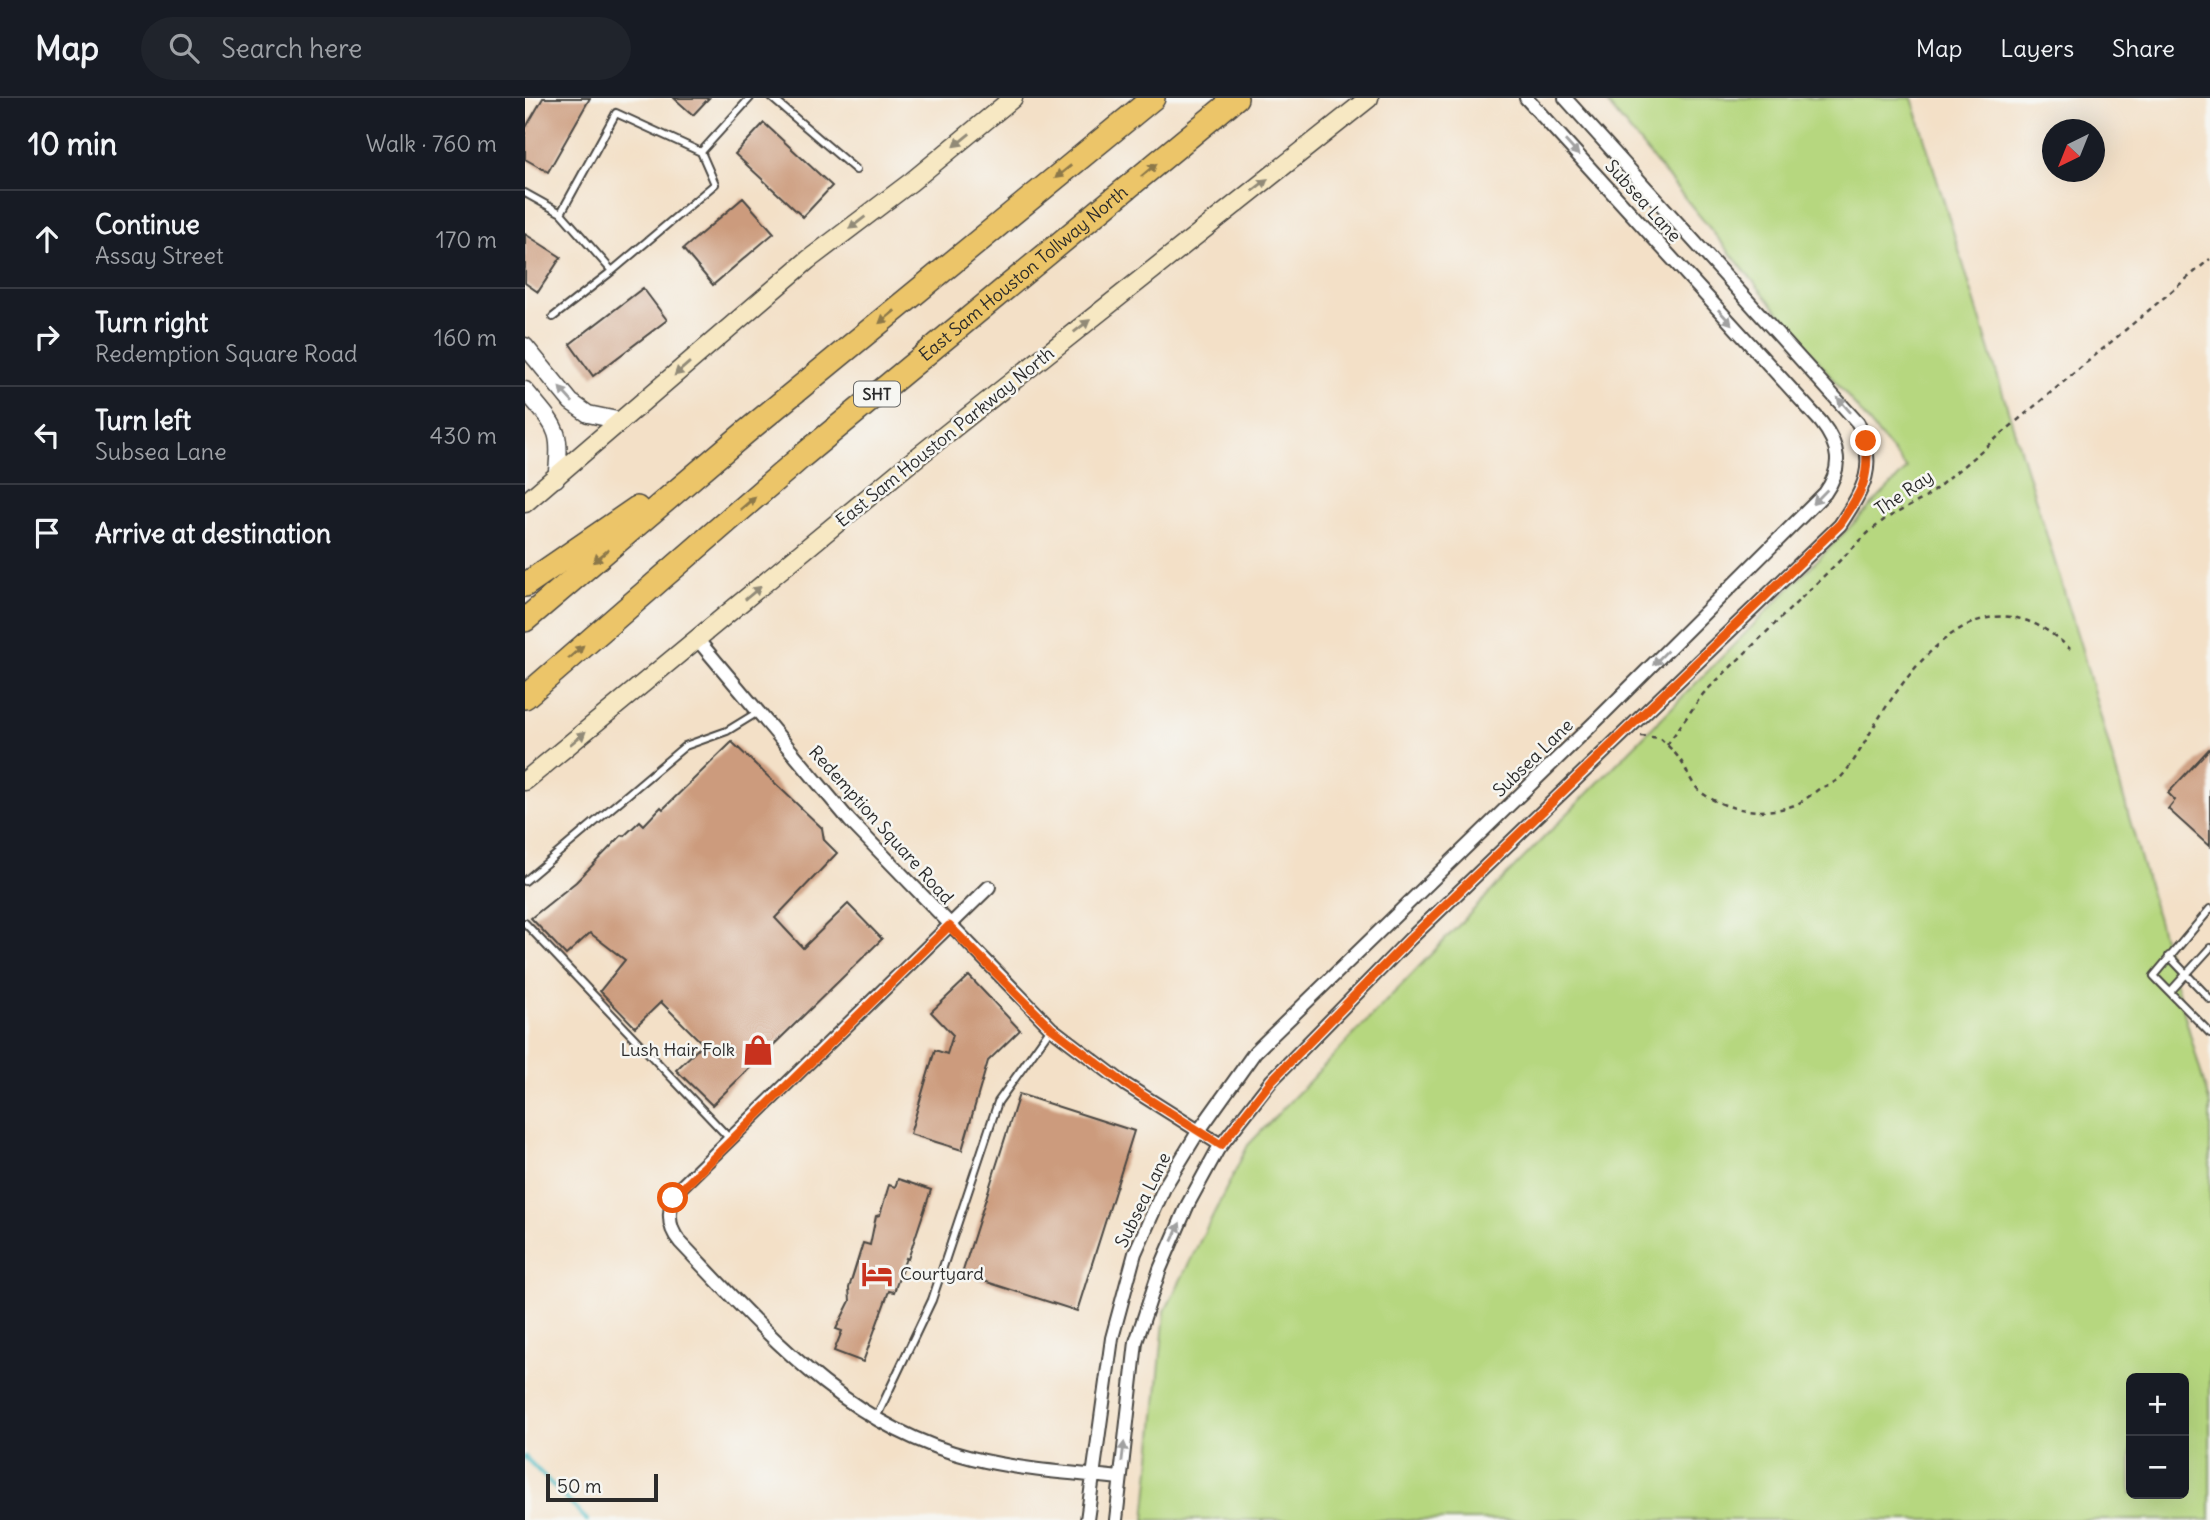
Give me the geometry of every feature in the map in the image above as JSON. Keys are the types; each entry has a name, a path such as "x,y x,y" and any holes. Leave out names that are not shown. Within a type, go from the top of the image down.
{"highway":[{"path":"525,620 746,432 1153,98"},
{"name":"East Sam Houston Tollway North","path":"525,697 800,458 1236,98"},
{"path":"525,585 746,432"}],"main road":[{"path":"525,503 808,260 911,182 1013,98"},
{"name":"East Sam Houston Parkway North","path":"525,781 911,462 1369,98"}],"street":[{"name":"Subsea Lane","path":"1087,1520 1112,1338 1135,1253 1165,1186 1198,1132 1255,1052 1599,718 1825,493 1835,479 1836,447 1821,422 1526,98"},
{"name":"Subsea Lane","path":"1116,1520 1136,1342 1160,1269 1188,1204 1221,1145 1291,1061 1410,939 1840,524 1864,489 1867,452 1859,423 1565,98"},
{"path":"525,346 571,402 588,414 622,421"},
{"path":"525,390 552,423 561,443 556,478"},
{"name":"Redemption Square Road","path":"697,639 850,821 949,926 1051,1028 1126,1085 1221,1145"},
{"path":"989,887 676,1194 670,1214 676,1237 772,1339 841,1399 875,1420 918,1441 969,1458 1013,1466 1120,1478"}],"lane":[{"path":"701,152 750,98"},
{"path":"772,98 856,170"},
{"path":"553,317 613,271 715,184 701,152 616,113 561,214"},
{"path":"525,193 561,214 613,271"},
{"path":"525,881 685,746 727,731 758,712"},
{"path":"2210,909 2154,976 2210,1032"},
{"path":"525,923 730,1139"},
{"path":"2170,992 2210,948"},
{"path":"2169,956 2210,999"},
{"path":"875,1420 932,1300 998,1102 1051,1028"}],"path":[{"name":"The Ray","path":"1667,745 1703,694 1868,533 1885,519 1925,498 2210,260"},
{"path":"1617,739 1650,735 1660,738 1679,758 1693,786 1715,801 1745,810 1787,807 1842,776 1904,681 1931,650 1957,629 1995,617 2023,619 2036,622 2070,649"}],"green space":[{"path":"1603,98 1912,98 2082,650 2210,1105 2210,1520 1145,1520 1165,1311 1248,1145 1506,876 1907,469"}],"building":[{"path":"543,98 590,98 548,172 525,159 525,129"},
{"path":"674,98 709,98 693,115"},
{"path":"764,123 832,186 803,217 735,154"},
{"path":"743,198 774,233 713,285 683,249"},
{"path":"525,234 561,257 538,292 525,283"},
{"path":"643,288 667,320 593,376 570,344"},
{"path":"732,742 822,828 824,840 837,853 775,918 803,948 848,904 882,939 712,1105 676,1070 703,1044 661,1002 635,1027 600,991 625,960 590,933 566,955 531,918 576,882 622,835 640,821 644,825 661,807 663,809"},
{"path":"2210,748 2210,847 2168,809 2175,800 2168,793"},
{"path":"969,976 1020,1030 988,1061 962,1150 910,1134 935,1050 947,1054 953,1035 931,1012"},
{"path":"1019,1094 1134,1131 1077,1311 962,1274"},
{"name":"Courtyard","path":"898,1179 931,1190 908,1259 906,1258 894,1292 889,1291 863,1362 834,1351 842,1331 836,1329 850,1301 849,1288 863,1243 870,1245 876,1216 880,1215 889,1185 895,1187"}],"waterway":[{"path":"525,1457 587,1520"}],"place":[{"name":"Lush Hair Folk","path":"758,1050"},
{"name":"Courtyard","path":"877,1274"}],"route":[{"path":"673,1198 680,1188 949,926 1051,1028 1126,1085 1221,1145 1272,1080 1410,939 1840,524 1864,489 1868,463 1866,441"}]}
